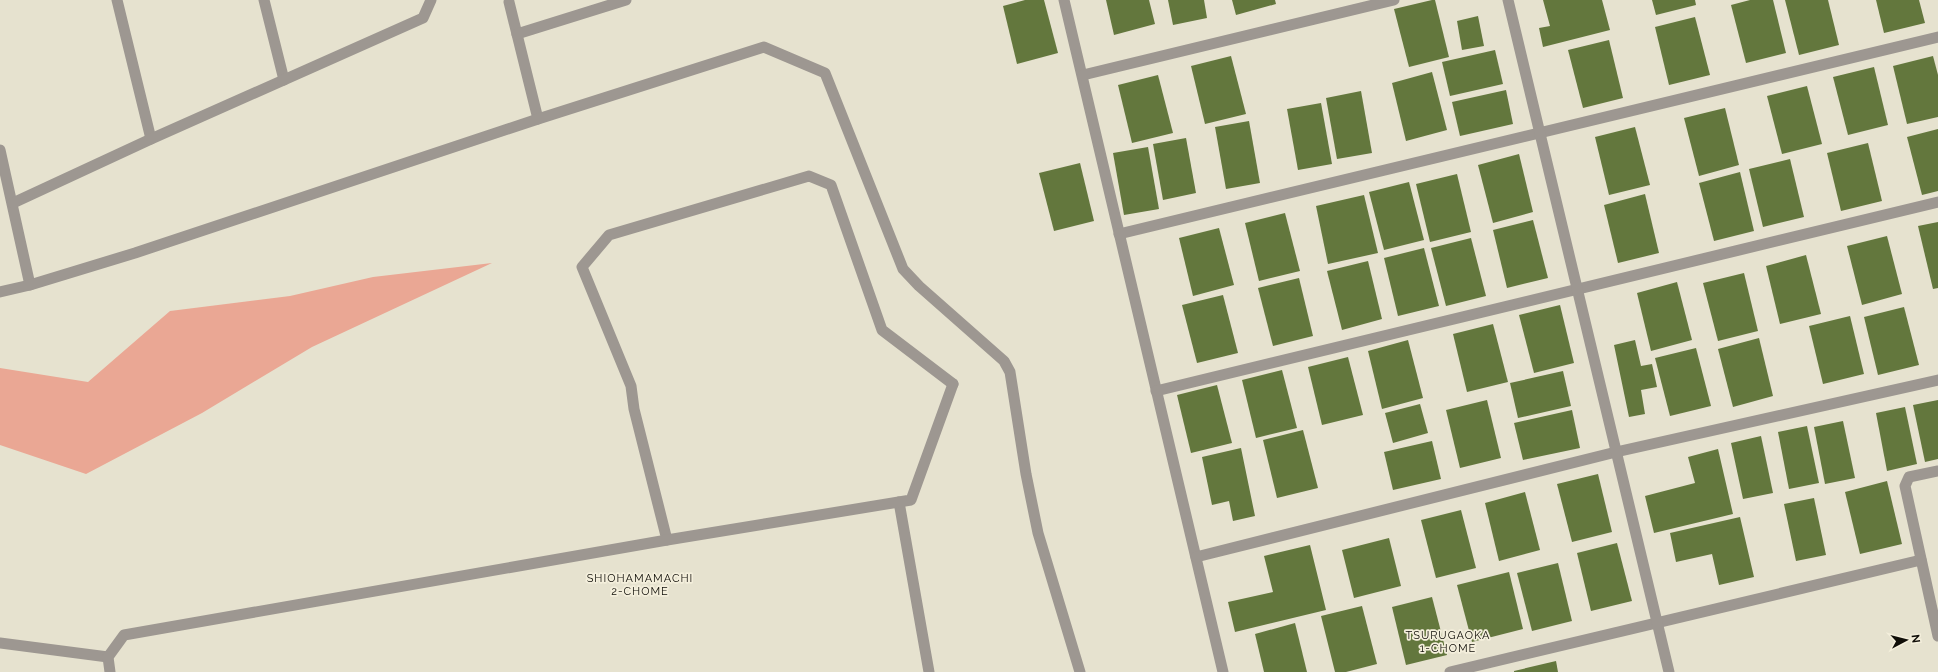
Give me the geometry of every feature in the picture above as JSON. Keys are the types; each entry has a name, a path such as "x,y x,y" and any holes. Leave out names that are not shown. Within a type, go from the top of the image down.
{"street":[{"path":"117,0 151,139"},
{"path":"264,0 284,80"},
{"path":"13,204 151,139 423,18 431,0"},
{"path":"517,34 626,0"},
{"path":"1064,0 1083,74 1119,234 1223,672"},
{"path":"1083,74 1394,0"},
{"path":"1508,0 1576,290 1669,672"},
{"path":"509,2 538,119"},
{"path":"1119,234 1938,37"},
{"path":"0,292 30,285 135,253 538,119 764,48 825,72 903,269 919,286 1004,361 1010,372 1026,474 1038,533 1080,672"},
{"path":"0,150 30,285"},
{"path":"110,672 108,657 124,635 667,540 910,500 953,384 882,330 831,185 808,176 609,235 582,267 631,386 634,409 667,540"},
{"path":"1156,391 1938,202"},
{"path":"1196,557 1616,452 1938,380"},
{"path":"1938,471 1909,477 1905,486 1938,636"},
{"path":"899,502 929,672"},
{"path":"1450,672 1921,560"},
{"path":"0,643 108,657"}],"shaded area":[{"path":"492,263 312,347 202,413 86,474 0,445 0,368 88,382 170,311 290,296 373,277"}],"building":[{"path":"1025,0 1044,0 1058,53 1017,64 1003,6"},
{"path":"1106,0 1149,0 1155,24 1114,35"},
{"path":"1168,0 1204,0 1207,18 1173,25"},
{"path":"1232,0 1275,0 1276,4 1236,15"},
{"path":"1435,0 1449,57 1409,67 1394,9"},
{"path":"1543,0 1602,0 1610,30 1543,47 1539,28 1550,26"},
{"path":"1652,0 1695,0 1696,5 1656,15"},
{"path":"1750,0 1773,0 1786,53 1746,63 1731,5"},
{"path":"1785,0 1828,0 1839,45 1799,55"},
{"path":"1876,0 1919,0 1925,23 1884,33"},
{"path":"1478,16 1484,46 1462,50 1457,21"},
{"path":"1695,17 1710,75 1669,85 1655,27"},
{"path":"1609,40 1623,98 1583,108 1568,50"},
{"path":"1495,50 1503,84 1450,96 1442,62"},
{"path":"1231,56 1246,114 1205,124 1191,66"},
{"path":"1933,56 1938,75 1938,117 1907,124 1893,66"},
{"path":"1874,67 1888,125 1848,135 1833,77"},
{"path":"1432,72 1447,130 1406,141 1392,83"},
{"path":"1158,75 1173,133 1132,143 1118,85"},
{"path":"1807,86 1822,144 1782,154 1767,96"},
{"path":"1506,90 1513,124 1460,136 1452,102"},
{"path":"1361,91 1372,153 1337,159 1326,98"},
{"path":"1321,103 1332,164 1298,170 1287,109"},
{"path":"1725,108 1739,165 1699,176 1684,118"},
{"path":"1249,121 1260,183 1226,189 1215,127"},
{"path":"1635,127 1650,185 1609,195 1595,137"},
{"path":"1938,129 1938,191 1922,195 1907,137"},
{"path":"1186,138 1196,193 1163,200 1153,144"},
{"path":"1868,143 1882,201 1841,211 1827,153"},
{"path":"1148,147 1159,209 1124,215 1113,153"},
{"path":"1519,154 1533,212 1493,223 1478,165"},
{"path":"1790,159 1804,217 1763,227 1749,169"},
{"path":"1080,163 1094,221 1054,231 1039,173"},
{"path":"1740,172 1754,231 1714,241 1699,183"},
{"path":"1457,174 1471,232 1430,242 1416,184"},
{"path":"1409,182 1424,240 1384,250 1369,192"},
{"path":"1645,194 1659,253 1618,263 1604,205"},
{"path":"1364,195 1378,253 1328,264 1316,206"},
{"path":"1285,213 1300,271 1259,281 1245,223"},
{"path":"1533,220 1548,278 1507,288 1493,230"},
{"path":"1938,222 1938,288 1933,289 1918,226"},
{"path":"1219,228 1234,285 1193,296 1179,238"},
{"path":"1887,236 1902,294 1862,305 1847,246"},
{"path":"1471,238 1486,296 1446,306 1431,248"},
{"path":"1424,248 1439,306 1398,316 1384,258"},
{"path":"1806,255 1821,314 1780,324 1766,266"},
{"path":"1368,261 1382,319 1342,330 1327,271"},
{"path":"1744,273 1758,331 1718,341 1703,283"},
{"path":"1299,278 1313,336 1273,346 1258,288"},
{"path":"1677,282 1692,340 1651,351 1637,293"},
{"path":"1223,295 1238,353 1197,363 1182,305"},
{"path":"1560,305 1574,363 1534,373 1519,315"},
{"path":"1904,307 1919,365 1878,375 1864,317"},
{"path":"1850,316 1864,374 1823,384 1809,326"},
{"path":"1493,324 1508,382 1467,392 1453,334"},
{"path":"1759,338 1773,396 1733,407 1718,349"},
{"path":"1408,340 1423,398 1382,409 1368,351"},
{"path":"1635,340 1641,366 1652,364 1657,387 1641,390 1645,414 1629,417 1614,345"},
{"path":"1696,348 1711,406 1670,416 1655,358"},
{"path":"1348,357 1363,415 1322,425 1308,367"},
{"path":"1282,370 1297,428 1256,438 1242,380"},
{"path":"1563,371 1571,406 1518,418 1510,383"},
{"path":"1217,385 1232,443 1191,453 1177,395"},
{"path":"1487,400 1501,458 1460,468 1446,410"},
{"path":"1938,400 1938,459 1925,462 1913,405"},
{"path":"1420,404 1428,433 1393,443 1385,413"},
{"path":"1905,407 1917,464 1887,471 1876,413"},
{"path":"1572,410 1580,448 1523,460 1514,423"},
{"path":"1843,421 1855,478 1825,484 1814,427"},
{"path":"1807,426 1819,483 1789,489 1778,432"},
{"path":"1303,430 1318,488 1277,498 1263,440"},
{"path":"1761,436 1773,493 1743,499 1731,443"},
{"path":"1432,441 1441,479 1393,490 1384,452"},
{"path":"1241,448 1255,516 1233,521 1229,501 1212,505 1202,457"},
{"path":"1718,449 1733,514 1654,533 1645,496 1695,483 1688,457"},
{"path":"1598,474 1612,532 1572,542 1557,484"},
{"path":"1887,481 1902,544 1860,554 1845,492"},
{"path":"1525,492 1540,550 1499,561 1485,503"},
{"path":"1814,498 1826,555 1796,561 1784,504"},
{"path":"1461,510 1476,568 1436,578 1421,520"},
{"path":"1740,517 1754,577 1719,585 1712,554 1676,562 1670,533"},
{"path":"1389,538 1401,586 1354,598 1342,550"},
{"path":"1617,543 1632,601 1591,611 1577,553"},
{"path":"1310,545 1326,610 1235,632 1228,602 1273,592 1264,556"},
{"path":"1558,563 1572,621 1532,631 1517,573"},
{"path":"1509,572 1523,629 1472,642 1457,585"},
{"path":"1432,597 1447,655 1406,665 1392,607"},
{"path":"1362,606 1377,664 1346,672 1335,672 1321,616"},
{"path":"1295,623 1307,672 1264,672 1255,634"},
{"path":"1556,661 1558,672 1514,672 1514,671"}],"district":[{"name":"SHIOHAMAMACHI 2-CHOME","path":"640,584"},
{"name":"TSURUGAOKA 1-CHOME","path":"1448,641"}]}
